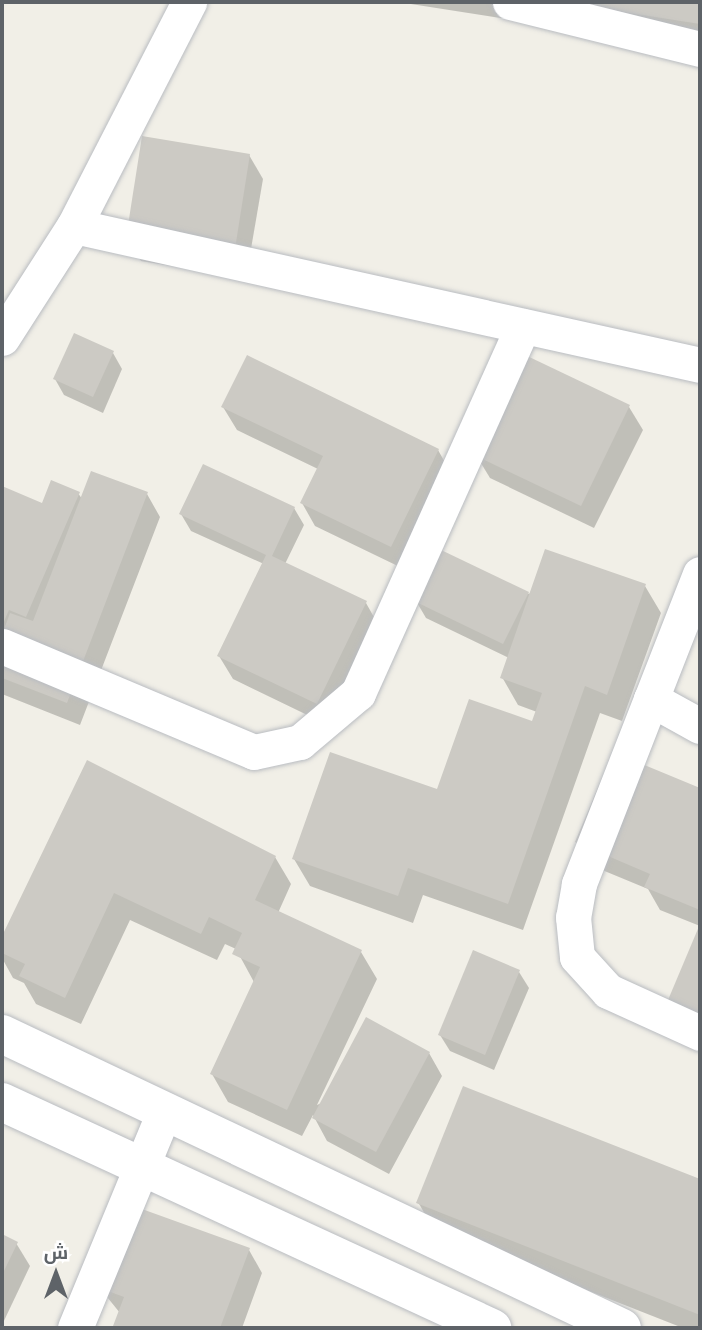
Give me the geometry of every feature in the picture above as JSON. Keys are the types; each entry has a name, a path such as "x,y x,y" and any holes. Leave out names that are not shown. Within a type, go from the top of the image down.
{"street":[{"path":"2,338 74,226 188,2"},
{"path":"510,2 700,49"},
{"path":"74,226 700,365"},
{"path":"2,646 254,752 300,742 358,693 523,326"},
{"path":"700,573 579,884 573,917 577,957 607,991 700,1033"},
{"path":"651,699 700,726"},
{"path":"2,1034 622,1328"},
{"path":"2,1102 492,1328"},
{"path":"75,1328 165,1110"}],"building":[{"path":"565,2 700,2 700,24 565,3"},
{"path":"142,136 250,154 234,255 126,238"},
{"path":"74,333 114,351 93,397 53,379"},
{"path":"523,354 630,405 581,506 474,455"},
{"path":"247,355 439,449 391,547 300,503 323,456 221,407"},
{"path":"203,464 295,507 272,556 367,601 317,704 217,656 266,555 179,514"},
{"path":"91,471 148,492 67,703 2,678 2,635 10,613 33,621"},
{"path":"51,480 80,492 26,617 9,610 2,626 2,486 42,503"},
{"path":"439,549 529,592 503,644 414,601"},
{"path":"545,549 646,584 607,695 585,686 508,904 408,868 398,896 292,859 330,752 437,789 469,699 532,721 542,693 500,678"},
{"path":"613,752 700,788 700,910 644,887 650,874 575,842"},
{"path":"87,760 276,856 255,900 362,950 287,1110 210,1074 260,967 232,954 242,933 209,917 201,934 114,893 65,998 19,976 25,964 2,953 2,936"},
{"path":"700,924 700,1014 668,1000"},
{"path":"473,950 520,970 485,1055 438,1035"},
{"path":"366,1017 430,1052 376,1152 312,1118"},
{"path":"463,1086 700,1179 700,1315 416,1203"},
{"path":"128,1204 250,1248 220,1328 113,1326 124,1297 97,1287"},
{"path":"2,1234 18,1242 2,1275"}]}
